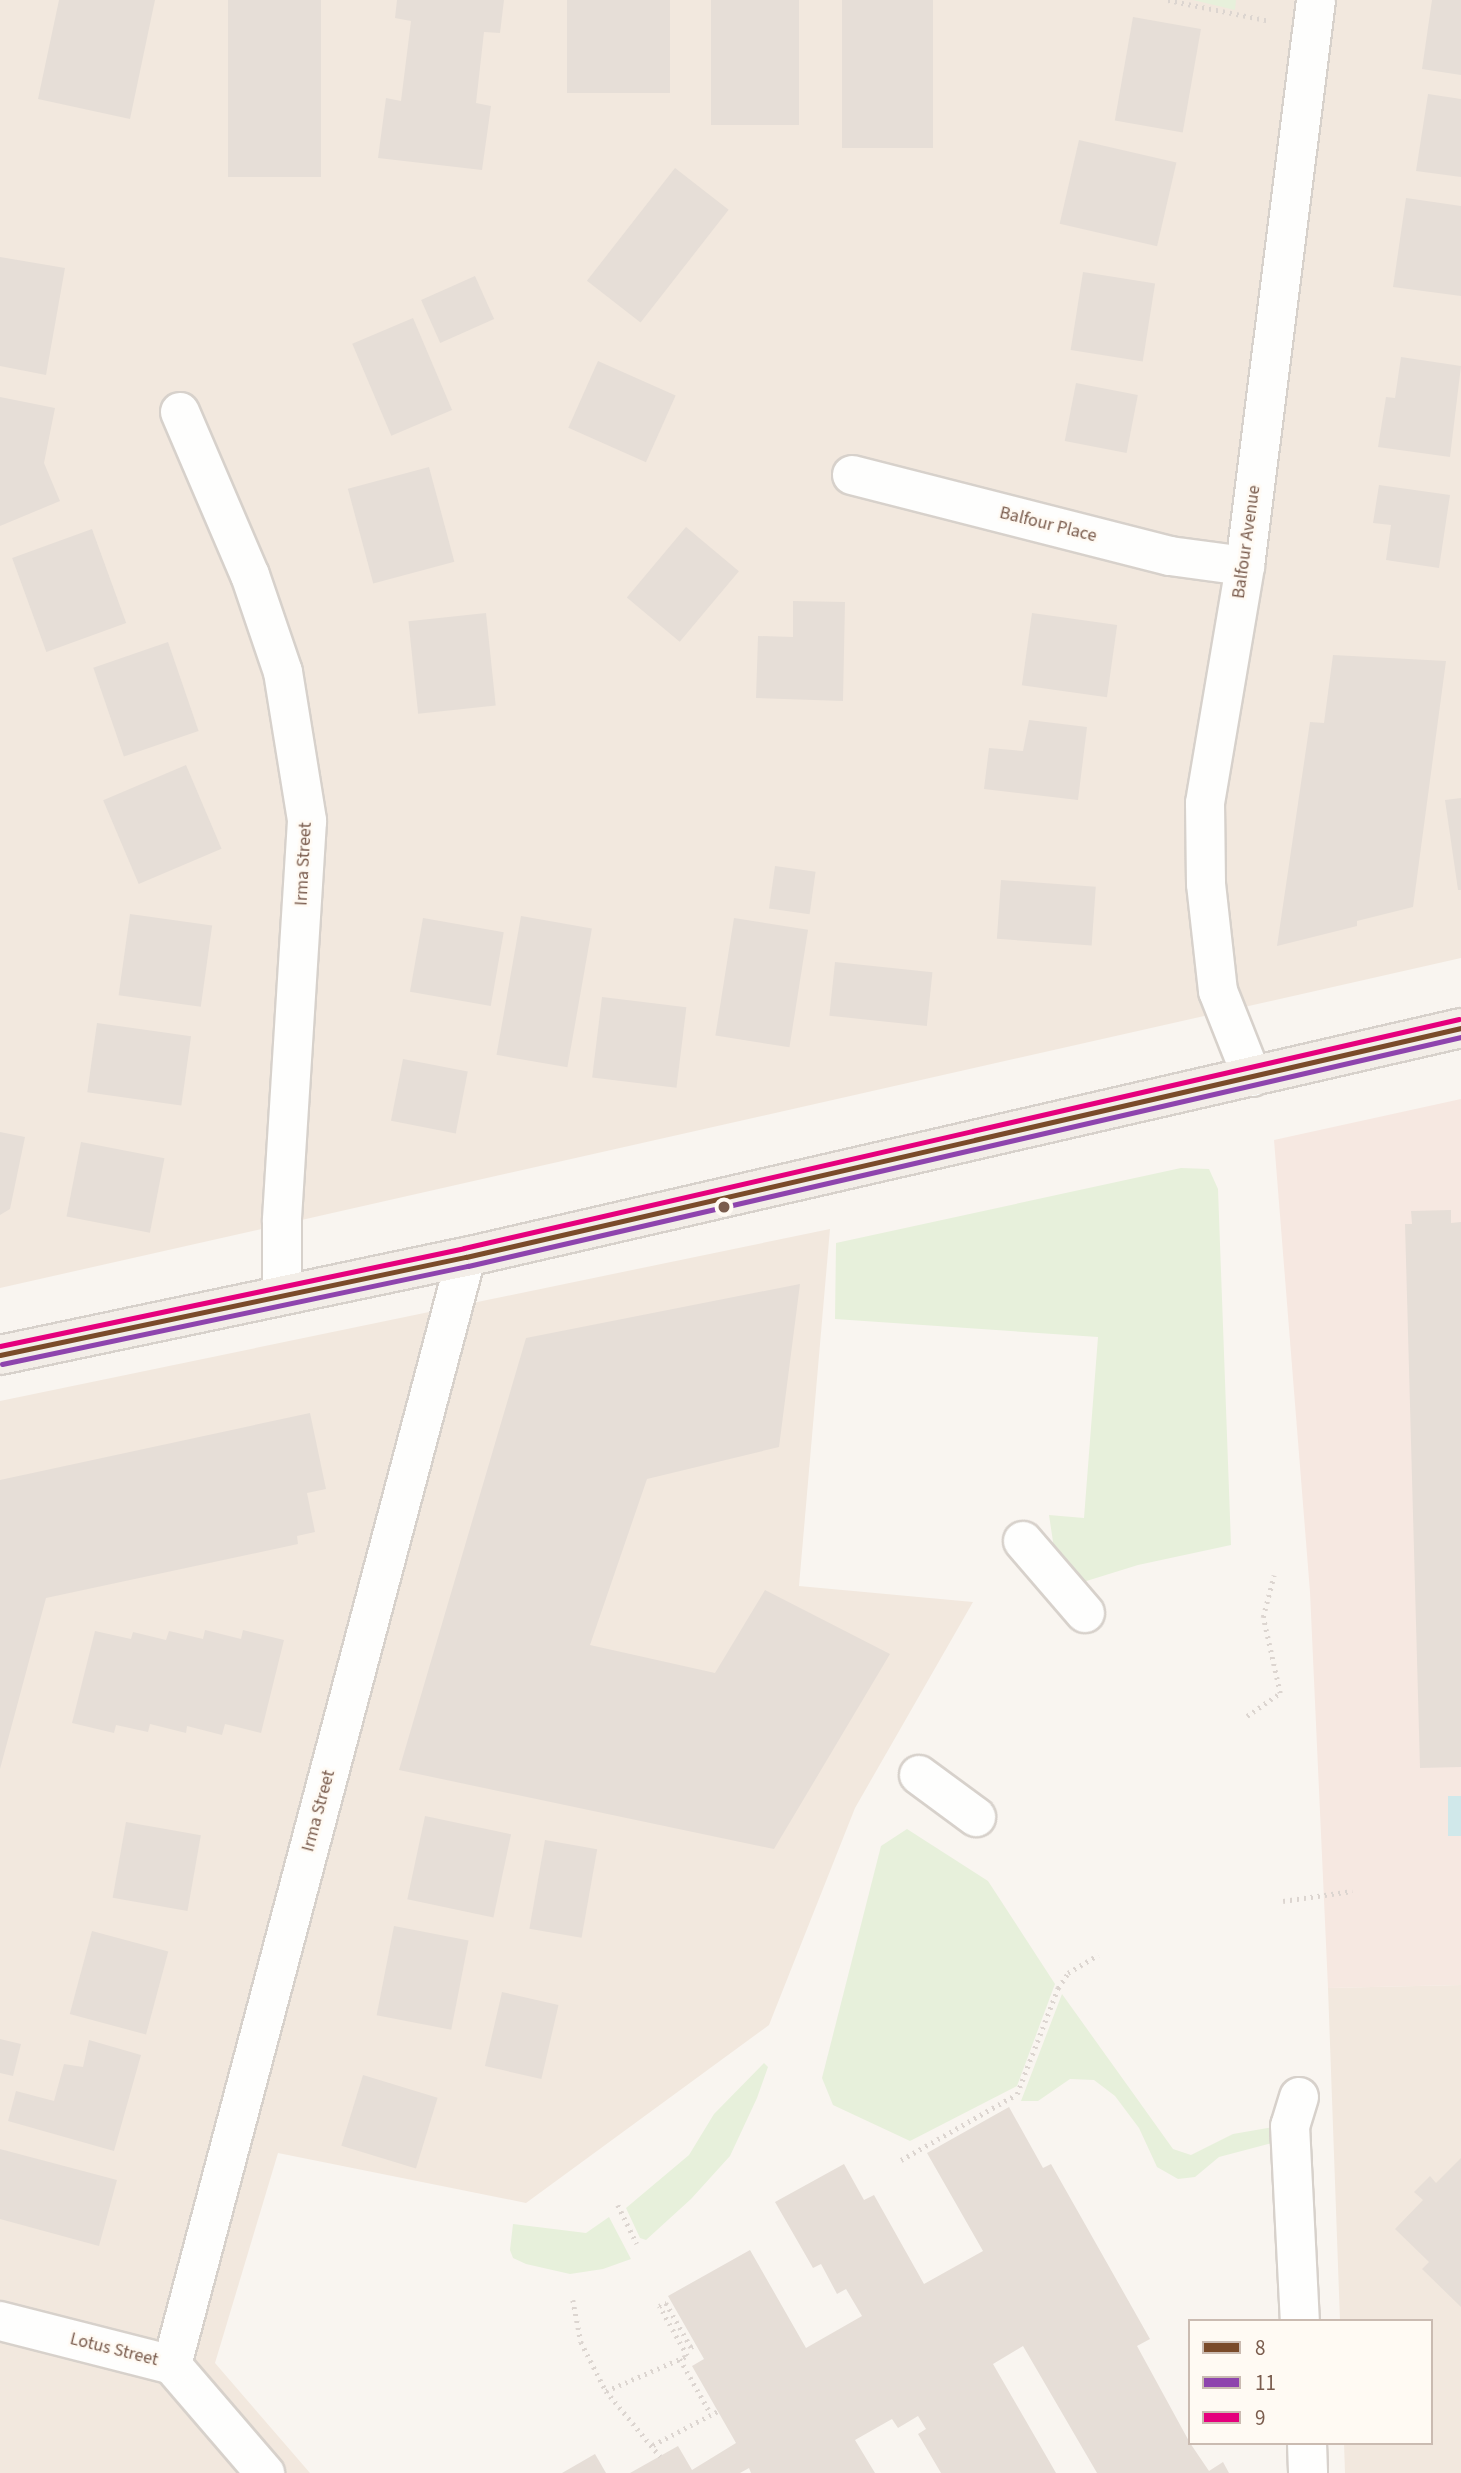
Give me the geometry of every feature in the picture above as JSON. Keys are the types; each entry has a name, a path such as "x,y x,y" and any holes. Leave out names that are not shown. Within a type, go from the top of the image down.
{"main road":[{"path":"0,1355 467,1257 1461,1028"}],"street":[{"name":"Balfour Avenue","path":"1252,1077 1218,991 1206,884 1205,817 1245,566 1314,15"},
{"name":"Irma Street","path":"180,412 250,575 283,672 307,821 282,1221 282,1295"},
{"name":"Balfour Place","path":"852,475 1170,556 1245,566"},
{"name":"Irma Street","path":"172,2365 467,1257"},
{"path":"1023,1541 1085,1613"},
{"path":"919,1775 976,1817"},
{"path":"1299,2097 1290,2126 1300,2319"},
{"name":"Lotus Street","path":"0,2321 172,2365 265,2473"},
{"path":"1307,2445 1308,2473"}],"path":[{"path":"1168,0 1314,15"},
{"path":"1247,1716 1280,1693 1263,1617 1274,1575"},
{"path":"1283,1901 1352,1891"},
{"path":"901,2160 1017,2094 1058,1988 1068,1973 1098,1955"},
{"path":"618,2205 637,2244"},
{"path":"573,2300 582,2342 606,2391 660,2456"},
{"path":"606,2391 687,2356 659,2306 668,2301 691,2347 696,2344"},
{"path":"680,2359 711,2414"},
{"path":"653,2445 718,2411"}],"shaded area":[{"path":"0,0 1461,0 1461,958 0,1288"},
{"path":"1461,1099 1461,1985 1328,1988 1310,1592 1274,1140"},
{"path":"830,1229 799,1586 973,1602 855,1808 769,2025 526,2203 278,2153 215,2363 310,2473 0,2473 0,1401"},
{"path":"1461,1985 1461,2473 1345,2473 1344,2445 1433,2445 1433,2319 1340,2319 1328,1988"}],"green space":[{"path":"1193,0 1236,0 1235,10"},
{"path":"1181,1168 1209,1169 1218,1189 1231,1545 1138,1565 1080,1583 1055,1555 1049,1515 1084,1518 1098,1337 835,1319 836,1243"},
{"path":"907,1829 988,1881 1055,1984 1017,2086 910,2141 833,2105 822,2078 881,1846"},
{"path":"1062,1994 1173,2149 1191,2155 1233,2134 1280,2126 1276,2142 1219,2157 1195,2177 1178,2179 1157,2167 1139,2128 1115,2096 1094,2080 1070,2079 1038,2101 1021,2101"},
{"path":"764,2063 768,2067 757,2098 730,2156 691,2199 646,2240 640,2238 626,2208 689,2155 714,2114"},
{"path":"609,2217 631,2259 603,2269 570,2274 526,2264 513,2258 510,2250 513,2224 586,2233"}],"water":[{"path":"1448,1796 1461,1796 1461,1836 1448,1836"}],"building":[{"path":"59,0 155,0 130,119 38,99"},
{"path":"228,0 321,0 321,177 228,177"},
{"path":"397,0 504,0 500,33 484,32 476,103 491,106 482,170 378,158 386,98 401,101 411,21 395,18"},
{"path":"567,0 670,0 670,93 567,93"},
{"path":"711,0 799,0 799,125 711,125"},
{"path":"842,0 933,0 933,148 842,148"},
{"path":"1432,0 1461,0 1461,75 1422,69"},
{"path":"1133,17 1201,29 1183,132 1115,120"},
{"path":"1428,94 1461,99 1461,177 1416,171"},
{"path":"1079,140 1176,162 1157,246 1060,224"},
{"path":"675,168 729,210 641,323 587,281"},
{"path":"1406,198 1461,206 1461,296 1393,287"},
{"path":"0,257 65,268 46,375 0,366"},
{"path":"1083,272 1155,283 1143,361 1071,350"},
{"path":"475,276 494,319 440,343 421,300"},
{"path":"413,318 452,410 391,436 352,344"},
{"path":"1401,357 1461,366 1450,457 1378,447 1386,397 1395,398"},
{"path":"598,361 676,396 646,462 568,428"},
{"path":"1076,383 1138,395 1127,453 1065,441"},
{"path":"0,397 55,408 44,463 60,501 0,526"},
{"path":"429,467 454,562 373,583 348,489"},
{"path":"1379,485 1450,495 1439,568 1386,560 1391,525 1373,523"},
{"path":"686,527 739,571 680,642 627,597"},
{"path":"92,529 126,623 46,652 12,558"},
{"path":"793,601 845,602 843,701 756,698 758,636 793,637"},
{"path":"486,613 496,705 418,714 408,621"},
{"path":"1032,613 1117,625 1107,697 1022,685"},
{"path":"168,642 199,731 124,757 93,668"},
{"path":"1333,655 1446,661 1413,907 1357,921 1357,926 1277,946 1310,722 1324,723"},
{"path":"1029,720 1087,727 1078,800 984,789 989,748 1023,751"},
{"path":"186,765 222,849 139,884 103,800"},
{"path":"1461,798 1461,890 1458,890 1445,800"},
{"path":"775,866 816,872 810,914 769,909"},
{"path":"1001,880 1096,887 1092,945 997,939"},
{"path":"130,914 212,926 201,1007 119,995"},
{"path":"521,916 592,929 567,1067 497,1055"},
{"path":"423,918 504,932 491,1006 410,992"},
{"path":"734,918 808,930 789,1047 715,1036"},
{"path":"835,962 932,972 927,1026 829,1016"},
{"path":"602,997 686,1007 676,1088 592,1077"},
{"path":"97,1023 191,1036 181,1106 87,1092"},
{"path":"403,1059 468,1072 456,1133 391,1121"},
{"path":"0,1132 25,1137 10,1209 0,1215"},
{"path":"81,1142 164,1158 150,1233 66,1217"},
{"path":"1451,1210 1451,1223 1461,1222 1461,1767 1420,1768 1405,1224 1412,1224 1411,1211"},
{"path":"800,1284 779,1447 647,1479 590,1645 715,1673 765,1590 890,1654 774,1849 399,1770 526,1338"},
{"path":"310,1413 326,1489 307,1493 315,1532 297,1536 298,1544 46,1598 0,1769 0,1480"},
{"path":"205,1630 241,1639 243,1630 284,1640 261,1733 225,1724 222,1735 187,1726 186,1733 150,1724 148,1732 116,1725 114,1733 72,1723 95,1631 131,1639 133,1632 166,1640 169,1631 203,1639"},
{"path":"425,1816 511,1834 493,1917 407,1899"},
{"path":"126,1822 201,1835 187,1911 113,1898"},
{"path":"545,1840 597,1849 582,1938 529,1929"},
{"path":"394,1926 469,1941 451,2030 377,2015"},
{"path":"92,1931 168,1951 146,2035 70,2014"},
{"path":"502,1992 559,2005 541,2079 485,2066"},
{"path":"0,2039 21,2044 13,2076 0,2073"},
{"path":"89,2040 141,2055 114,2151 8,2121 16,2091 54,2101 64,2064 83,2067"},
{"path":"363,2075 438,2098 416,2169 341,2146"},
{"path":"1009,2107 1043,2168 1051,2164 1150,2339 1137,2346 1188,2439 1188,2445 1191,2445 1209,2471 1223,2462 1229,2473 1097,2473 1023,2346 993,2364 1056,2473 941,2473 918,2434 926,2429 918,2416 898,2428 892,2419 855,2440 875,2473 751,2473 749,2468 740,2473 630,2473 678,2446 692,2470 736,2443 692,2366 704,2359 668,2296 750,2250 806,2348 862,2316 846,2289 837,2294 821,2264 813,2268 775,2202 844,2164 864,2200 874,2195 924,2284 983,2251 927,2153"},
{"path":"0,2149 117,2180 99,2246 0,2219"},
{"path":"1461,2158 1461,2307 1422,2269 1429,2262 1395,2229 1423,2200 1414,2192 1430,2176 1436,2183"},
{"path":"595,2454 606,2473 562,2473"}],"transit line":[{"name":"9","path":"0,1346 464,1248 1459,1019"},
{"name":"8","path":"0,1355 466,1257 1461,1028"},
{"name":"11","path":"2,1364 468,1266 1461,1037"}]}
